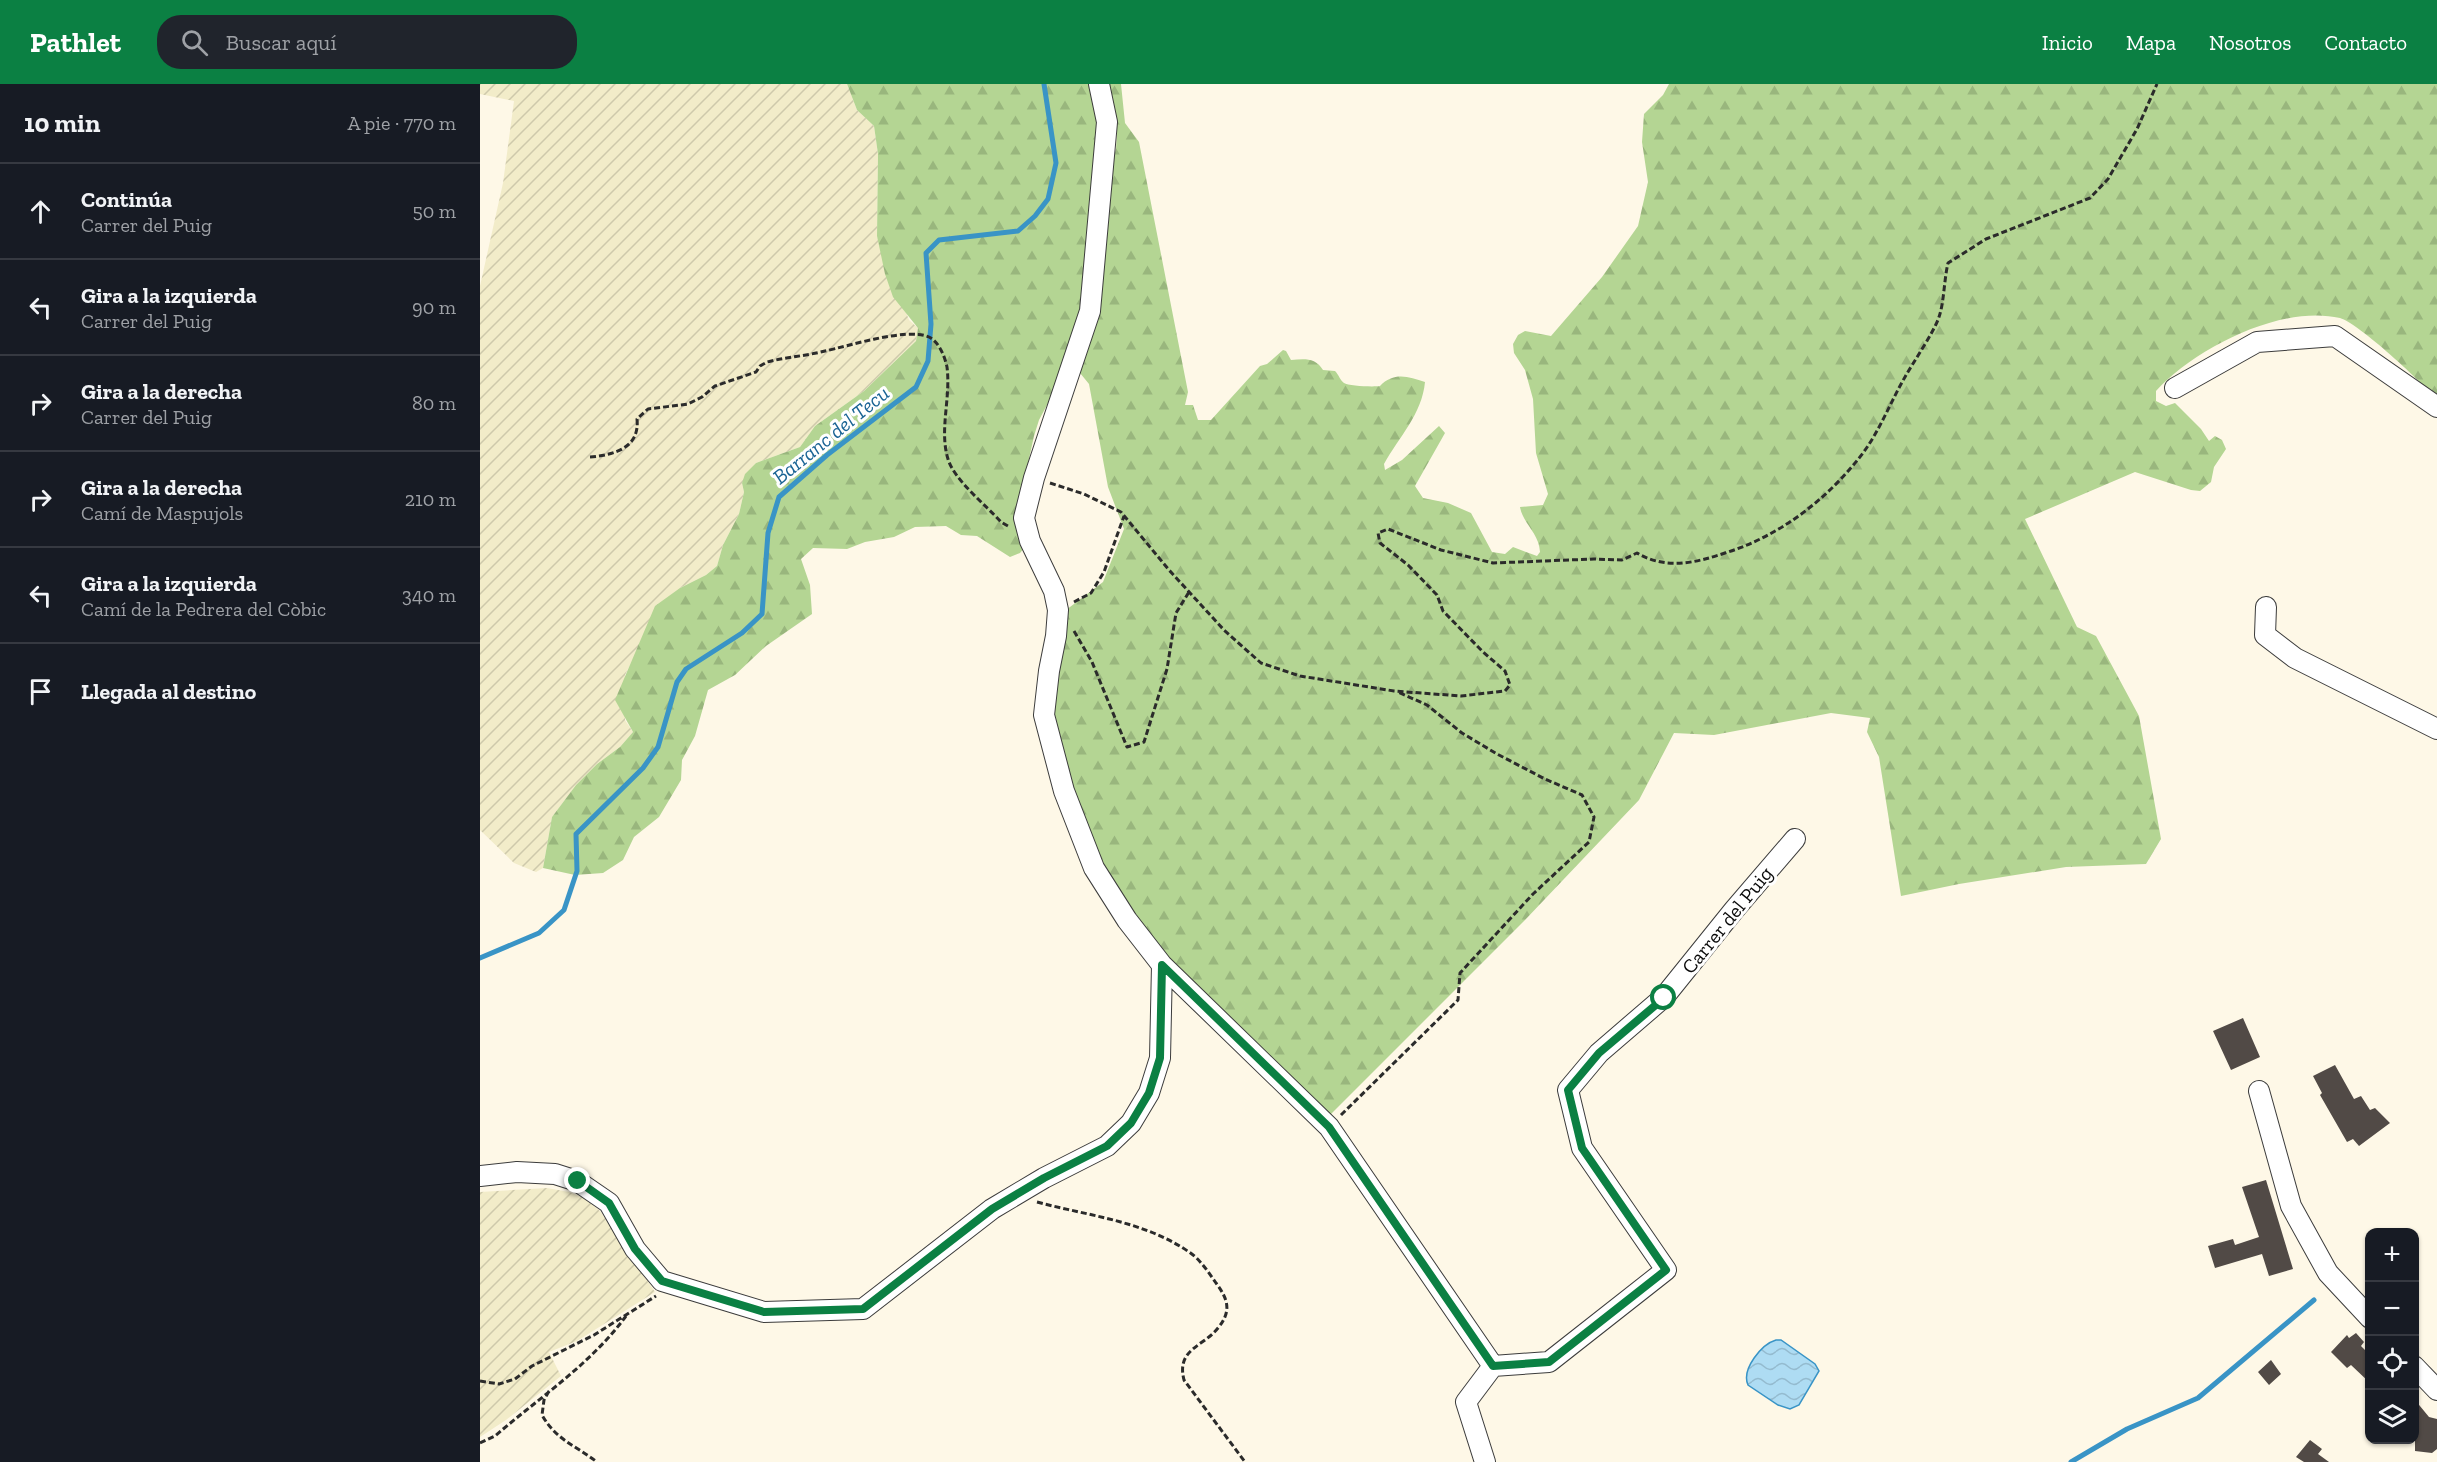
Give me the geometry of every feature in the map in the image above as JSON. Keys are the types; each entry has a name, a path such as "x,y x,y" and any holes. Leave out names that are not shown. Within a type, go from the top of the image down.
{"street":[{"path":"1099,84 1107,122 1090,311 1034,478 1024,518 1030,541 1058,610 1044,715 1064,791 1094,868 1127,920 1162,965 1329,1127 1493,1366 1466,1402 1485,1462"},
{"path":"2175,388 2257,342 2335,336 2437,407"},
{"path":"2266,607 2265,635 2295,658 2437,729"},
{"name":"Carrer del Puig","path":"1493,1366 1549,1362 1666,1270 1582,1148 1568,1090 1599,1053 1664,998 1734,910 1795,839"},
{"path":"480,1176 517,1172 555,1174 578,1181 609,1203 635,1249 662,1281 764,1312 863,1309 992,1209 1107,1146 1131,1123 1149,1093 1160,1058 1162,965"},
{"path":"2259,1091 2291,1206 2328,1273 2365,1313"},
{"path":"2419,1370 2437,1390"}],"path":[{"path":"1034,478 1084,494 1124,516 1224,630 1261,663 1300,676 1394,691 1461,696 1505,690 1509,685 1505,671 1443,611 1437,595 1408,565 1380,543 1378,533 1388,529 1441,550 1493,563 1622,560 1637,553 1649,560 1682,563 1696,562 1748,546 1793,520 1834,487 1864,451 1939,317 1948,263 1986,239 2090,198 2108,179 2126,149 2157,84"},
{"path":"590,457 613,453 627,447 638,430 637,418 648,409 688,404 702,398 715,387 756,372 767,362 883,337 921,335 930,337 942,351 947,367 948,402 945,441 948,461 964,483 1001,522 1018,531 1027,530"},
{"path":"1055,598 1061,609 1091,593 1104,572 1124,516"},
{"path":"1072,626 1092,662 1127,747 1144,742 1167,669 1176,613 1189,592"},
{"path":"1329,1127 1458,1000 1460,973 1533,894 1589,842 1594,817 1582,795 1497,754 1462,733 1427,705 1394,691"},
{"path":"1010,1198 1142,1226 1191,1252 1226,1297 1228,1311 1218,1328 1187,1353 1181,1369 1184,1380 1245,1462"},
{"path":"480,1381 499,1384 515,1379 532,1366 576,1346 659,1293 662,1281"},
{"path":"480,1443 495,1436 571,1374 609,1339 627,1314"},
{"path":"550,1390 544,1400 542,1414 549,1428 561,1439 597,1462"}],"shaded area":[{"path":"480,84 847,84 857,110 874,126 878,154 877,236 909,320 918,328 916,341 864,391 815,426 800,447 756,463 742,483 744,492 739,514 723,545 717,566 706,575 680,588 639,647 625,675 625,720 633,732 620,747 597,764 576,785 552,817 543,868 536,872 514,863 480,830 480,286 503,183 514,101 480,94"},
{"path":"547,1188 569,1192 584,1198 600,1211 655,1292 577,1341 549,1352 561,1376 506,1420 480,1437 480,1192"}],"green space":[{"path":"847,84 1090,84 1099,124 1082,309 1054,392 1039,420 1034,436 1025,477 1025,547 1020,553 1010,557 977,536 961,535 946,526 915,527 894,537 865,542 847,549 813,548 801,559 810,585 812,614 766,646 735,675 708,690 695,736 682,760 681,780 659,817 634,837 623,860 603,873 575,875 543,868 552,817 576,785 597,764 620,747 633,732 615,700 655,606 717,566 723,545 739,514 745,474 756,463 800,447 815,426 864,391 916,341 918,328 893,297 885,274 877,236 878,154 874,126 857,110"},
{"path":"1102,84 1121,84 1125,123 1139,142 1188,392 1185,405 1193,405 1198,420 1211,420 1260,366 1267,364 1283,350 1291,360 1309,360 1323,370 1335,371 1346,384 1380,386 1395,377 1413,378 1425,382 1415,415 1384,464 1385,470 1402,460 1439,426 1445,433 1415,486 1423,498 1448,503 1471,513 1492,552 1505,554 1513,547 1537,556 1540,552 1539,545 1520,507 1543,505 1548,494 1536,453 1533,399 1525,370 1514,353 1513,344 1518,335 1525,331 1551,336 1602,277 1638,226 1648,182 1642,142 1644,114 1663,95 1669,84 2437,84 2437,401 2391,355 2349,322 2340,318 2317,315 2266,324 2215,346 2192,360 2156,391 2156,401 2166,406 2175,403 2201,429 2209,441 2215,436 2222,440 2226,449 2214,467 2211,482 2200,491 2135,472 2025,519 2077,627 2096,636 2139,716 2161,839 2146,864 2066,867 1901,896 1879,757 1867,732 1870,718 1831,713 1714,735 1674,733 1639,800 1525,920 1326,1119 1158,952 1099,863 1072,787 1051,713 1066,610 1103,582 1124,529 1108,487 1089,384 1080,373 1096,323 1109,172 1116,149 1117,134"}],"water":[{"path":"1781,1340 1815,1364 1819,1371 1799,1405 1790,1409 1778,1405 1748,1385 1747,1372 1754,1358 1765,1346"}],"building":[{"path":"2243,1018 2260,1057 2231,1070 2213,1031"},
{"path":"2335,1065 2354,1099 2361,1096 2370,1110 2375,1108 2390,1123 2359,1146 2353,1139 2347,1142 2320,1095 2322,1093 2313,1076"},
{"path":"2266,1180 2293,1269 2269,1276 2262,1254 2215,1268 2208,1246 2233,1239 2235,1245 2259,1237 2242,1187"},
{"path":"2356,1333 2364,1342 2361,1346 2365,1350 2365,1378 2351,1365 2347,1368 2331,1352 2347,1335 2349,1338"},
{"path":"2271,1360 2281,1374 2269,1385 2258,1372"},
{"path":"2419,1405 2429,1417 2437,1419 2437,1449 2432,1453 2415,1451 2415,1444 2419,1444"},
{"path":"2310,1440 2322,1449 2318,1454 2329,1462 2304,1462 2296,1457"}],"waterway":[{"name":"Barranc del Tecu","path":"480,958 539,933 564,910 577,871 576,834 643,768 658,747 677,682 686,669 742,633 762,614 768,533 779,497 827,455 916,387 928,361 931,324 926,253 939,240 1018,231 1035,216 1048,199 1056,163 1044,84"},
{"path":"2071,1462 2127,1429 2198,1398 2314,1300"}],"route":[{"path":"578,1181 609,1203 635,1249 662,1281 764,1312 863,1309 992,1209 1044,1178 1107,1146 1131,1123 1149,1093 1160,1058 1162,965 1329,1127 1493,1366 1549,1362 1666,1270 1582,1148 1568,1090 1599,1053 1664,998"}]}
